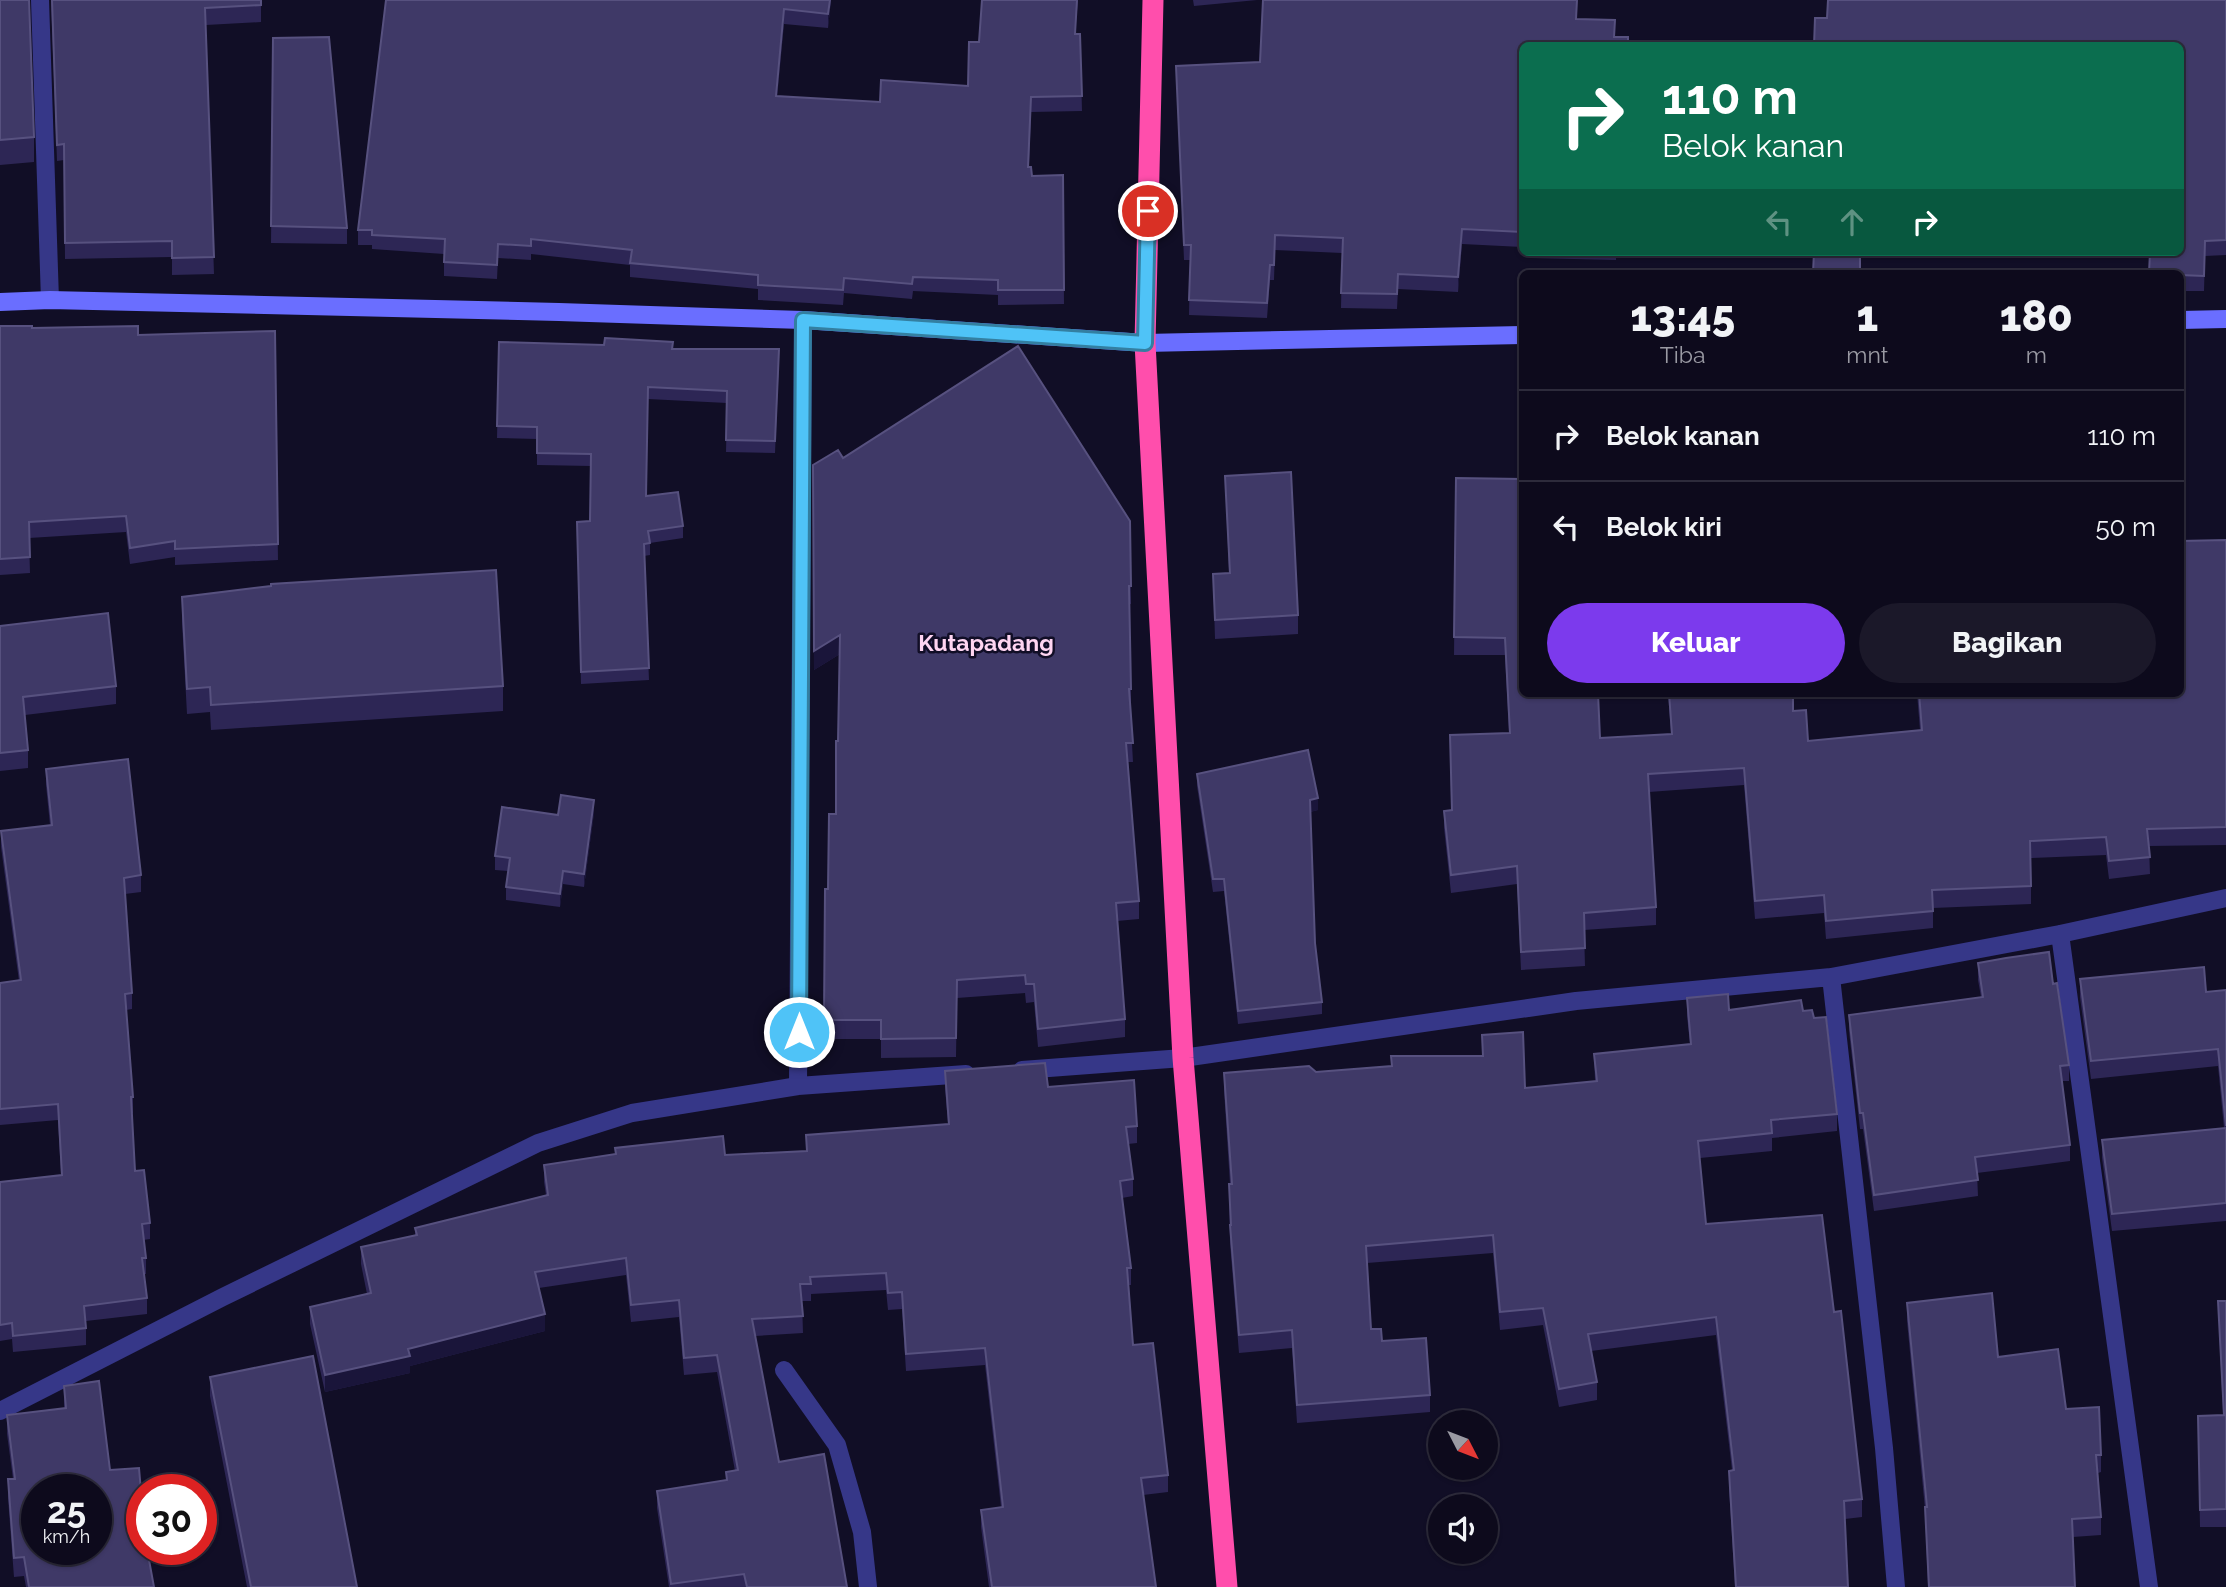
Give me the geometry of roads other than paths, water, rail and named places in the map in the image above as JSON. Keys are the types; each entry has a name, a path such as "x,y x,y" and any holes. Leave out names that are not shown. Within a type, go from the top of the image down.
{"highway":[{"path":"1153,0 1145,343 1183,1058 1227,1587"}],"street":[{"path":"40,0 50,300"},
{"path":"0,302 50,300 803,320 1145,343 1519,335"},
{"path":"2184,320 2226,319 2226,332"},
{"path":"799,1086 803,320"},
{"path":"1005,1071 1183,1058 1576,1001 1831,977 2060,934 2226,898"},
{"path":"2060,934 2148,1587"},
{"path":"1831,977 1882,1434 1896,1587"},
{"path":"0,1410 538,1143 632,1113 799,1086 977,1073"},
{"path":"784,1370 837,1445 862,1532 868,1587"}],"district":[{"name":"Kutapadang","path":"986,642"}]}
